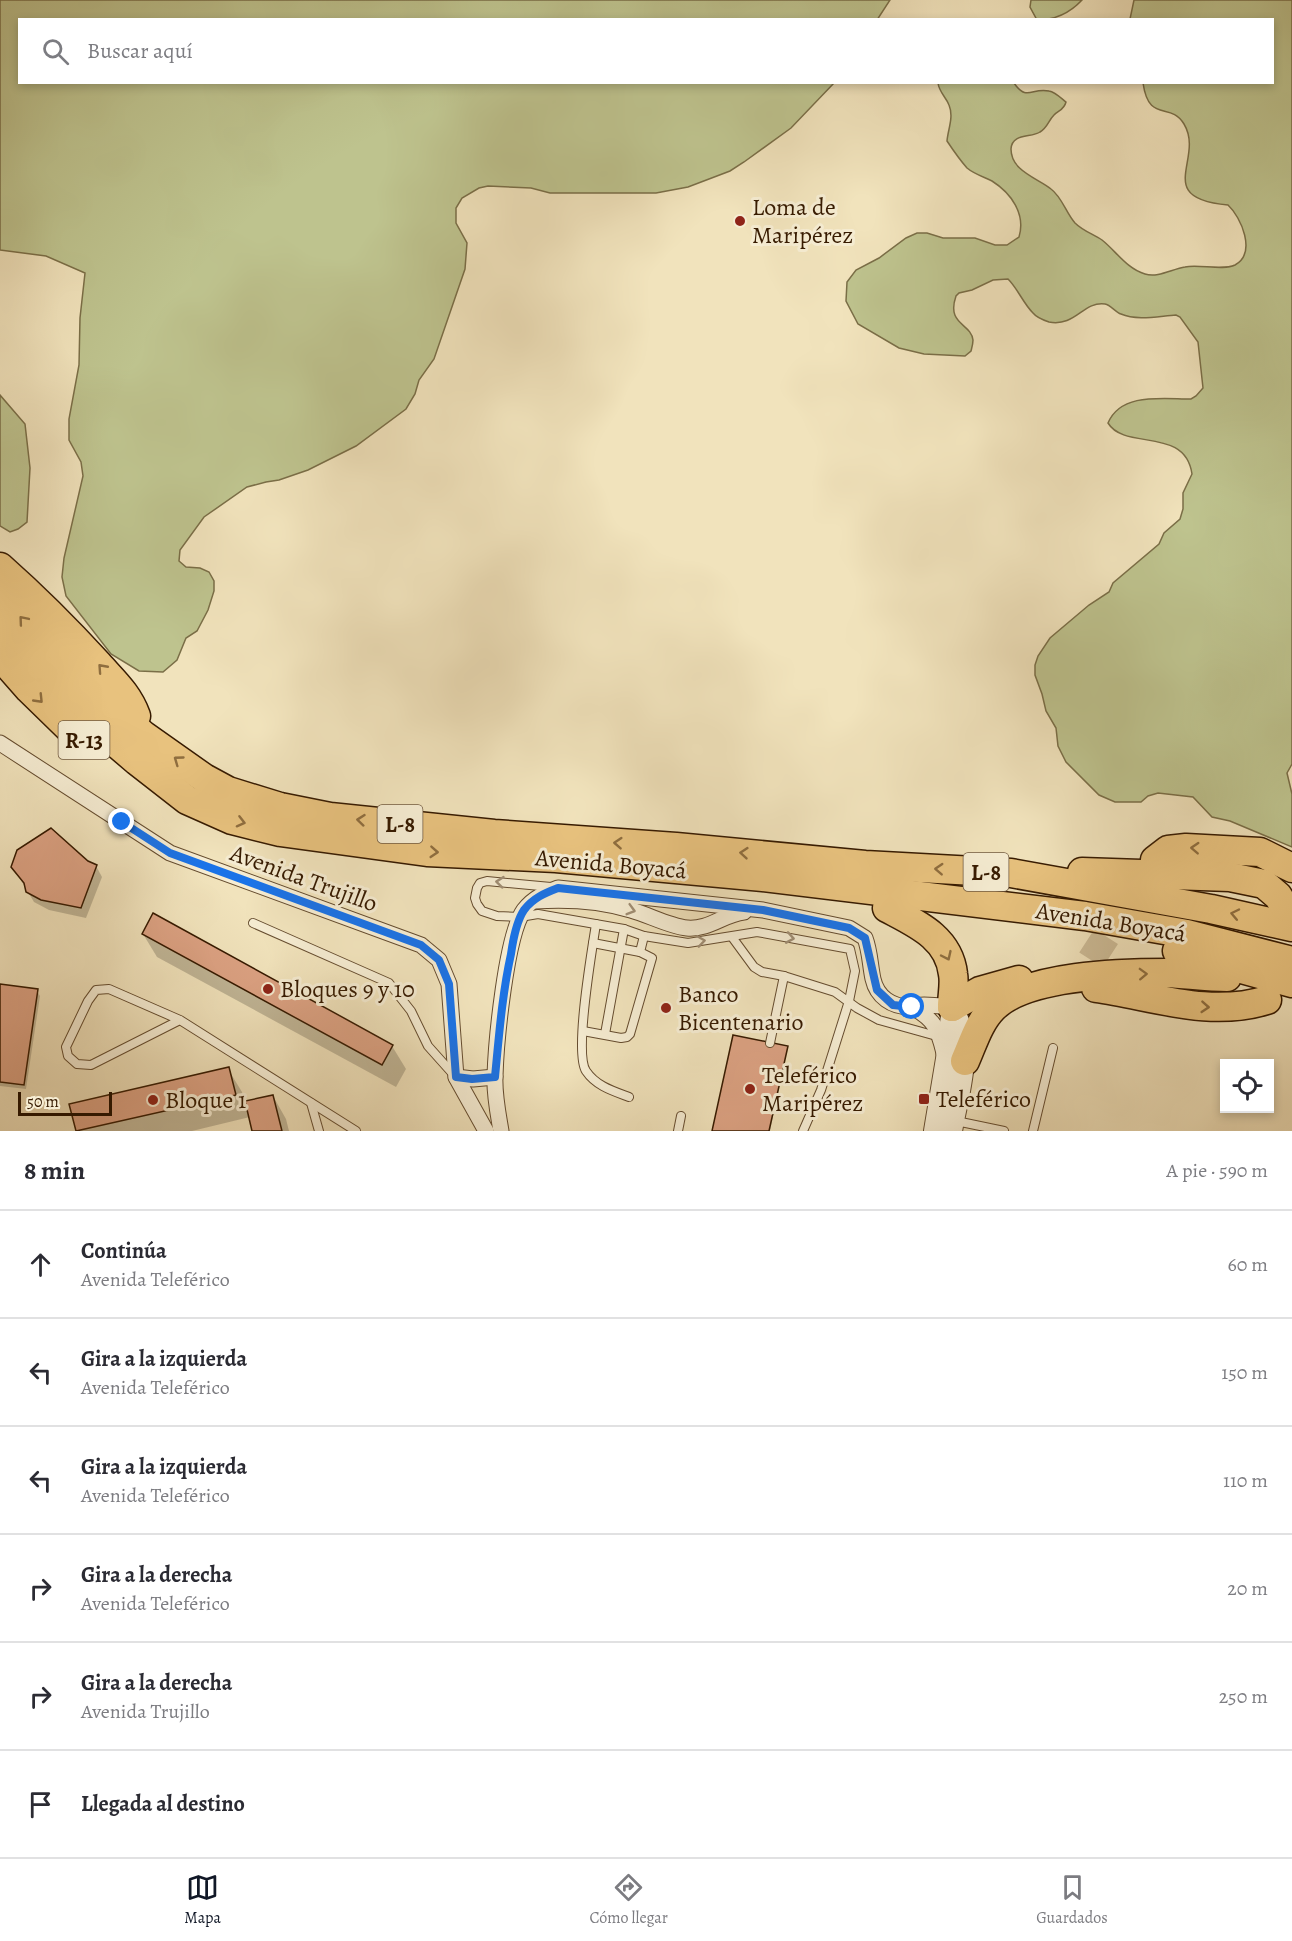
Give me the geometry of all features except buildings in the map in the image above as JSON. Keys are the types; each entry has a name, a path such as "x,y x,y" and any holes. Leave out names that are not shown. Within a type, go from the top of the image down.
{"highway":[{"name":"R-13","path":"0,567 59,622 130,699 143,735"},
{"name":"Avenida Boyacá","path":"0,593 76,709 136,761 188,800 232,820 280,832 427,852 630,864 763,877 1085,916 1187,934 1282,981"},
{"name":"Avenida Boyacá","path":"0,623 143,735 204,778 228,791 280,807 330,817 494,834 676,847 865,865 1011,873 1105,872 1230,877 1264,884 1278,896 1288,917"},
{"name":"R-13","path":"0,656 29,689 72,731 157,790 188,800"},
{"path":"1155,860 1168,850 1186,848 1260,852 1292,868"},
{"path":"630,864 697,881 1114,938 1193,955 1282,981"},
{"path":"887,908 923,927 936,937 953,973 952,1007"},
{"path":"952,1007 980,991 1001,984 1081,968 1091,960"},
{"path":"955,1060 995,1006 1011,996 1043,985 1098,988 1212,1008 1241,1007 1282,981"}],"street":[{"name":"Avenida Trujillo","path":"0,743 7,753 170,853 421,945 439,960 449,984 456,1077 486,1131"},
{"path":"501,1131 495,1077 503,990 515,933 520,917 532,901 543,893 558,888 763,910 849,928 857,932 865,938 877,990 893,1005 952,1007 960,1019 966,1045 955,1060 934,1131"},
{"path":"532,901 589,903 627,909 686,928 705,927 737,913 763,910"},
{"path":"912,1007 927,1015 935,1024 940,1037 955,1060 953,1126"},
{"path":"456,1077 472,1079 495,1077"}],"lane":[{"path":"558,888 487,881 480,883 475,898 483,911 497,916 520,917 538,914 688,943 757,932 850,949 855,970 849,1000 821,1090 803,1131"},
{"path":"253,923 389,983 411,1011 428,1046 456,1077"},
{"path":"596,924 583,1031 582,1063 594,1082 629,1097"},
{"path":"606,1034 624,929"},
{"path":"640,952 644,936"},
{"path":"732,936 754,967 762,972 784,976 835,992 879,1020 940,1037"},
{"path":"583,1031 621,1038 630,1034 652,958 640,952 593,943"},
{"path":"770,1042 784,976"},
{"path":"180,1020 91,1065 77,1064 68,1056 66,1047 87,1001 96,990 109,989 180,1020 356,1131"},
{"path":"1033,1131 1053,1048"},
{"path":"311,1103 319,1131"},
{"path":"678,1131 681,1116"},
{"path":"953,1126 1004,1131"}],"green space":[{"path":"0,0 890,0 878,18 18,18 18,84 833,84 791,128 744,162 730,171 688,187 656,193 550,193 531,188 488,186 479,188 462,198 456,208 456,223 467,243 465,269 434,359 419,380 415,394 406,409 356,446 308,470 279,480 247,487 204,517 180,550 179,561 186,567 200,568 209,572 214,581 214,591 208,610 197,631 186,638 177,660 163,672 139,671 111,654 66,596 62,577 64,558 83,476 81,462 69,440 69,419 79,365 80,318 85,273 46,256 0,250"},
{"path":"1031,0 1082,0 1072,9 1053,18 1036,18 1030,7"},
{"path":"1134,0 1292,0 1292,764 1287,773 1292,794 1292,847 1230,821 1212,817 1193,797 1158,793 1148,796 1141,802 1115,802 1099,795 1066,762 1058,746 1056,728 1046,711 1035,675 1038,656 1050,638 1089,605 1109,592 1113,583 1159,544 1164,533 1180,519 1183,509 1183,493 1192,474 1187,459 1167,444 1127,436 1116,431 1108,423 1114,413 1133,402 1156,398 1191,399 1203,388 1198,342 1180,317 1176,315 1148,318 1127,316 1105,304 1097,304 1066,321 1049,322 1035,315 1008,279 993,280 956,296 954,313 971,334 973,340 971,351 965,356 924,354 899,348 858,324 846,301 847,282 856,270 917,233 927,233 943,238 975,238 995,245 1007,245 1019,237 1021,228 1019,212 1011,198 992,181 967,168 947,141 950,110 938,84 1015,84 1023,92 1049,91 1066,102 1043,130 1015,140 1011,149 1012,157 1026,173 1055,192 1075,223 1102,240 1139,272 1155,275 1191,266 1230,267 1242,259 1246,244 1238,218 1228,205 1205,201 1192,194 1186,186 1189,137 1184,124 1173,114 1155,108 1146,96 1143,84 1274,84 1274,18 1130,18"},
{"path":"0,395 25,424 30,468 27,522 10,532 0,526"}],"tunnel":[{"path":"1091,960 1146,875"}],"place":[{"name":"Loma de Maripérez","path":"740,221"},
{"name":"Bloques 9 y 10","path":"268,989"},
{"name":"Banco Bicentenario","path":"666,1008"},
{"name":"Teleférico Maripérez","path":"750,1089"},
{"name":"Teleférico","path":"924,1099"},
{"name":"Bloque 1","path":"153,1100"}],"route":[{"path":"122,822 170,853 421,945 439,960 449,984 456,1077 472,1079 495,1077 503,990 520,917 532,901 543,893 558,888 763,910 849,928 865,938 870,951 873,978 877,990 893,1005 912,1007"}]}
